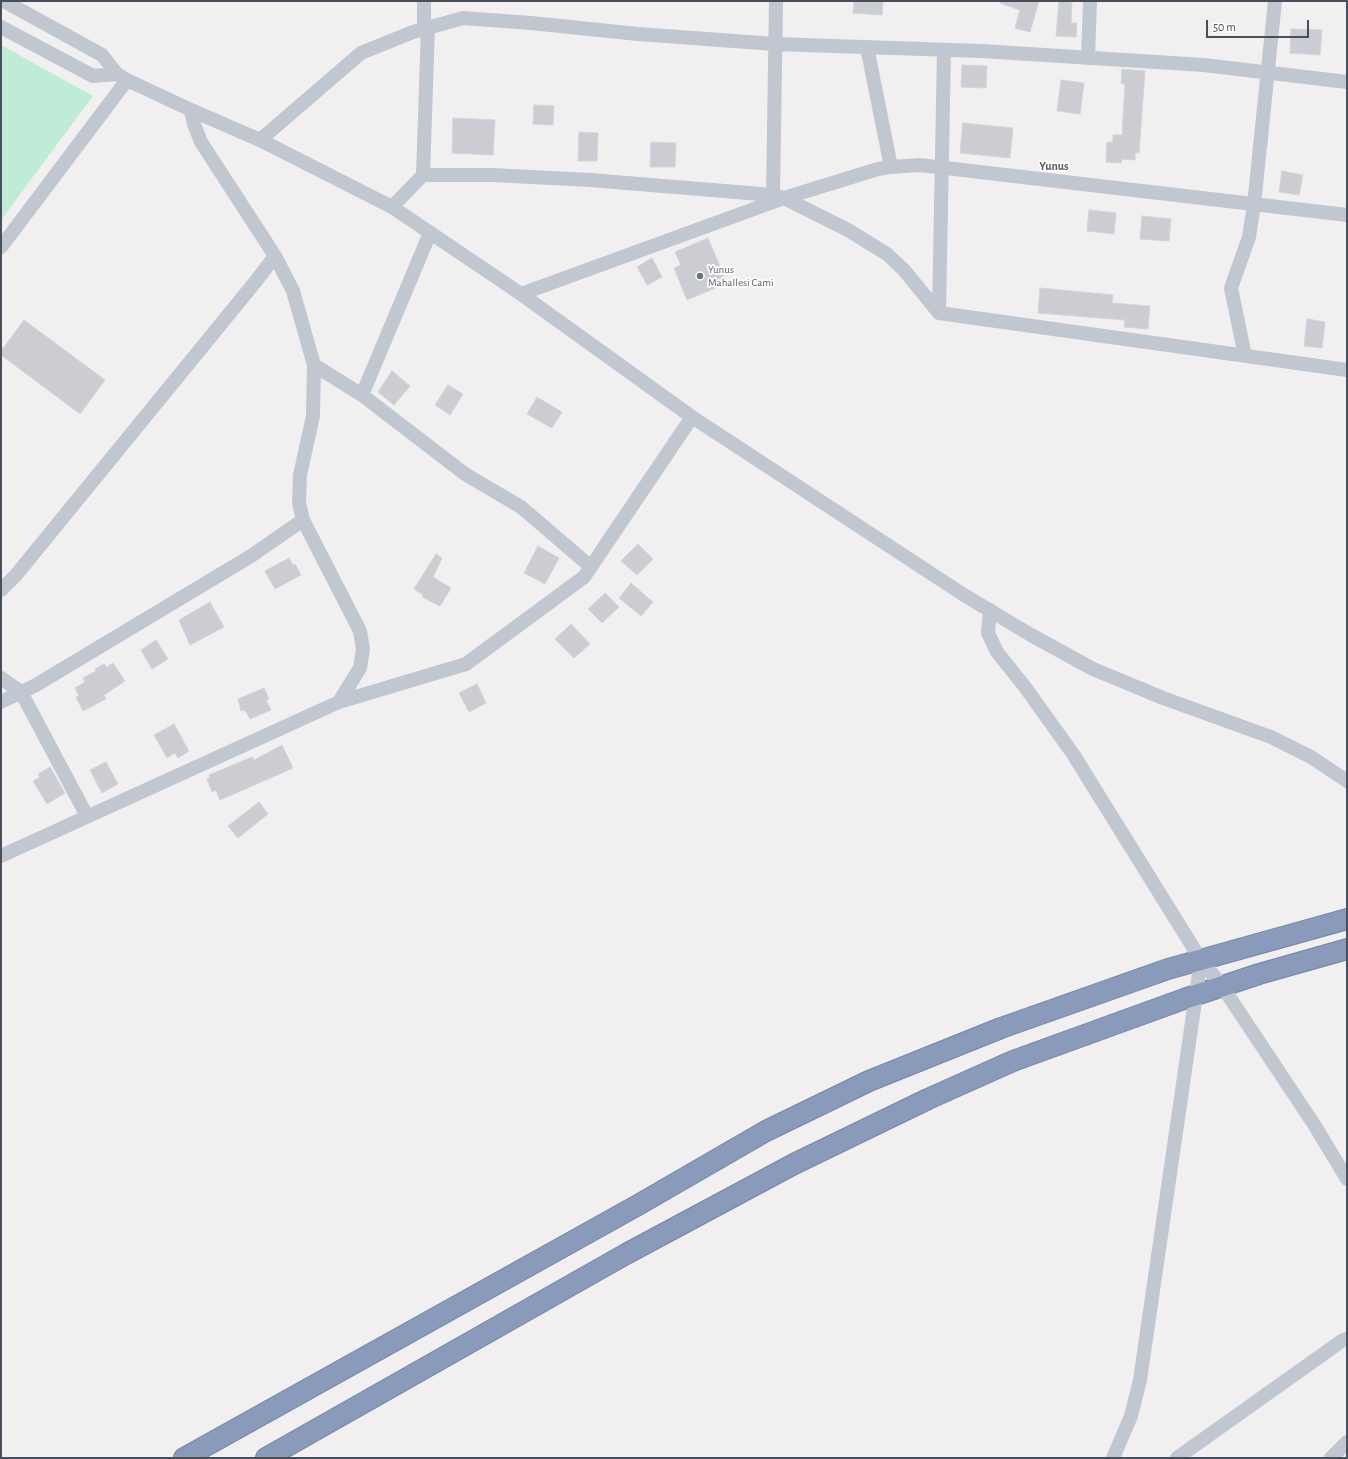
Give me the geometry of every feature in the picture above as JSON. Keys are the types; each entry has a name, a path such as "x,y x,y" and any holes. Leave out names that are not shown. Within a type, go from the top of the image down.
{"highway":[{"path":"184,1458 638,1205 766,1131 869,1081 1001,1028 1168,969 1347,919"},
{"path":"266,1458 626,1254 801,1160 928,1098 1013,1061 1196,995 1347,949"}],"street":[{"path":"4,1 102,55 122,77 191,110 260,140 392,207 521,294 692,417 990,610 1093,670 1163,698 1271,737 1310,757 1347,780"},
{"path":"392,207 423,174 426,28 424,1"},
{"path":"776,1 775,44 778,197"},
{"path":"1088,58 1090,1"},
{"path":"1245,356 1231,288 1249,237 1254,205 1275,1"},
{"path":"260,140 361,53 426,28 463,18 531,23 638,34 775,44 944,50 1204,65 1347,82"},
{"path":"1,27 93,76 122,77"},
{"path":"867,47 891,167"},
{"path":"939,313 943,168 944,50"},
{"path":"1,247 122,77"},
{"path":"191,110 194,124 201,142 274,256 293,291 314,365 313,416 300,474 299,503 303,520 360,631 363,649 360,668 339,702"},
{"path":"521,294 778,197 878,169 891,167 920,165 1347,215"},
{"path":"423,174 492,174 590,180 778,197 848,230 887,254 904,270 939,313 1347,370"},
{"path":"362,395 430,233"},
{"path":"1,590 21,569 256,281 274,256"},
{"path":"314,365 362,395 465,474 521,508 591,566"},
{"path":"1,856 339,702 466,664 584,577 692,417"},
{"path":"1,702 36,685 251,556 303,520"},
{"path":"990,610 988,633 994,647 1073,754 1201,960 1222,986 1316,1126 1347,1179"},
{"path":"1,678 21,692 87,816"},
{"path":"1113,1458 1131,1416 1140,1380 1201,960"},
{"path":"1177,1458 1343,1340 1347,1339"},
{"path":"1332,1458 1347,1442"}],"green space":[{"path":"1,45 93,96 1,220"}],"building":[{"path":"854,1 883,1 882,15 853,13"},
{"path":"1000,1 1039,1 1030,32 1015,28 1020,10 1000,3"},
{"path":"1059,1 1072,1 1071,23 1077,23 1076,37 1056,36"},
{"path":"1291,29 1322,30 1320,55 1290,53"},
{"path":"962,65 987,66 986,88 961,87"},
{"path":"1122,69 1145,71 1139,153 1135,153 1135,160 1122,159 1121,163 1106,162 1107,142 1113,142 1113,135 1122,135 1125,84 1121,83"},
{"path":"1061,80 1084,83 1080,114 1057,111"},
{"path":"534,105 554,106 553,125 533,124"},
{"path":"453,118 495,120 493,155 452,153"},
{"path":"963,123 1013,128 1010,158 960,153"},
{"path":"579,132 598,133 597,161 578,161"},
{"path":"651,142 676,143 675,167 650,167"},
{"path":"1282,171 1303,175 1299,195 1279,192"},
{"path":"1089,210 1116,213 1114,234 1087,231"},
{"path":"1142,216 1171,219 1169,241 1140,239"},
{"name":"Yunus Mahallesi Cami","path":"708,238 727,283 687,300 674,268 681,265 675,252"},
{"path":"652,258 662,277 647,285 637,267"},
{"path":"1040,288 1113,295 1112,303 1150,306 1148,329 1124,327 1125,320 1038,313"},
{"path":"1307,319 1325,322 1322,348 1304,346"},
{"path":"24,320 105,380 80,414 1,355 1,351"},
{"path":"392,371 410,386 394,405 378,392"},
{"path":"448,385 463,394 450,415 435,405"},
{"path":"537,397 562,412 552,428 527,414"},
{"path":"638,544 653,559 637,575 621,561"},
{"path":"538,546 559,558 545,584 524,573"},
{"path":"436,554 442,558 433,577 451,588 440,606 422,597 423,595 414,589"},
{"path":"289,558 293,565 295,564 301,575 275,589 265,571"},
{"path":"631,583 653,602 641,616 619,598"},
{"path":"605,593 619,607 602,623 588,609"},
{"path":"210,602 224,627 190,645 179,620"},
{"path":"571,624 590,644 574,658 555,639"},
{"path":"156,640 168,659 152,669 141,650"},
{"path":"113,663 125,681 104,695 106,699 83,711 76,697 79,696 75,688 85,682 83,678 96,671 95,669 104,664 107,667"},
{"path":"477,684 486,703 469,712 459,693"},
{"path":"264,688 269,699 266,700 271,710 250,719 245,710 241,711 238,699"},
{"path":"174,724 189,751 178,758 175,753 167,758 154,735"},
{"path":"282,745 293,768 220,800 216,790 212,792 207,779 210,777 209,775 252,757 254,760"},
{"path":"106,762 118,784 102,793 90,770"},
{"path":"50,767 65,793 47,804 33,781 40,777 38,774"},
{"path":"259,802 268,814 238,838 228,826"}],"place":[{"name":"Yunus Mahallesi Cami","path":"700,276"}],"district":[{"name":"Yunus","path":"1054,166"}]}
